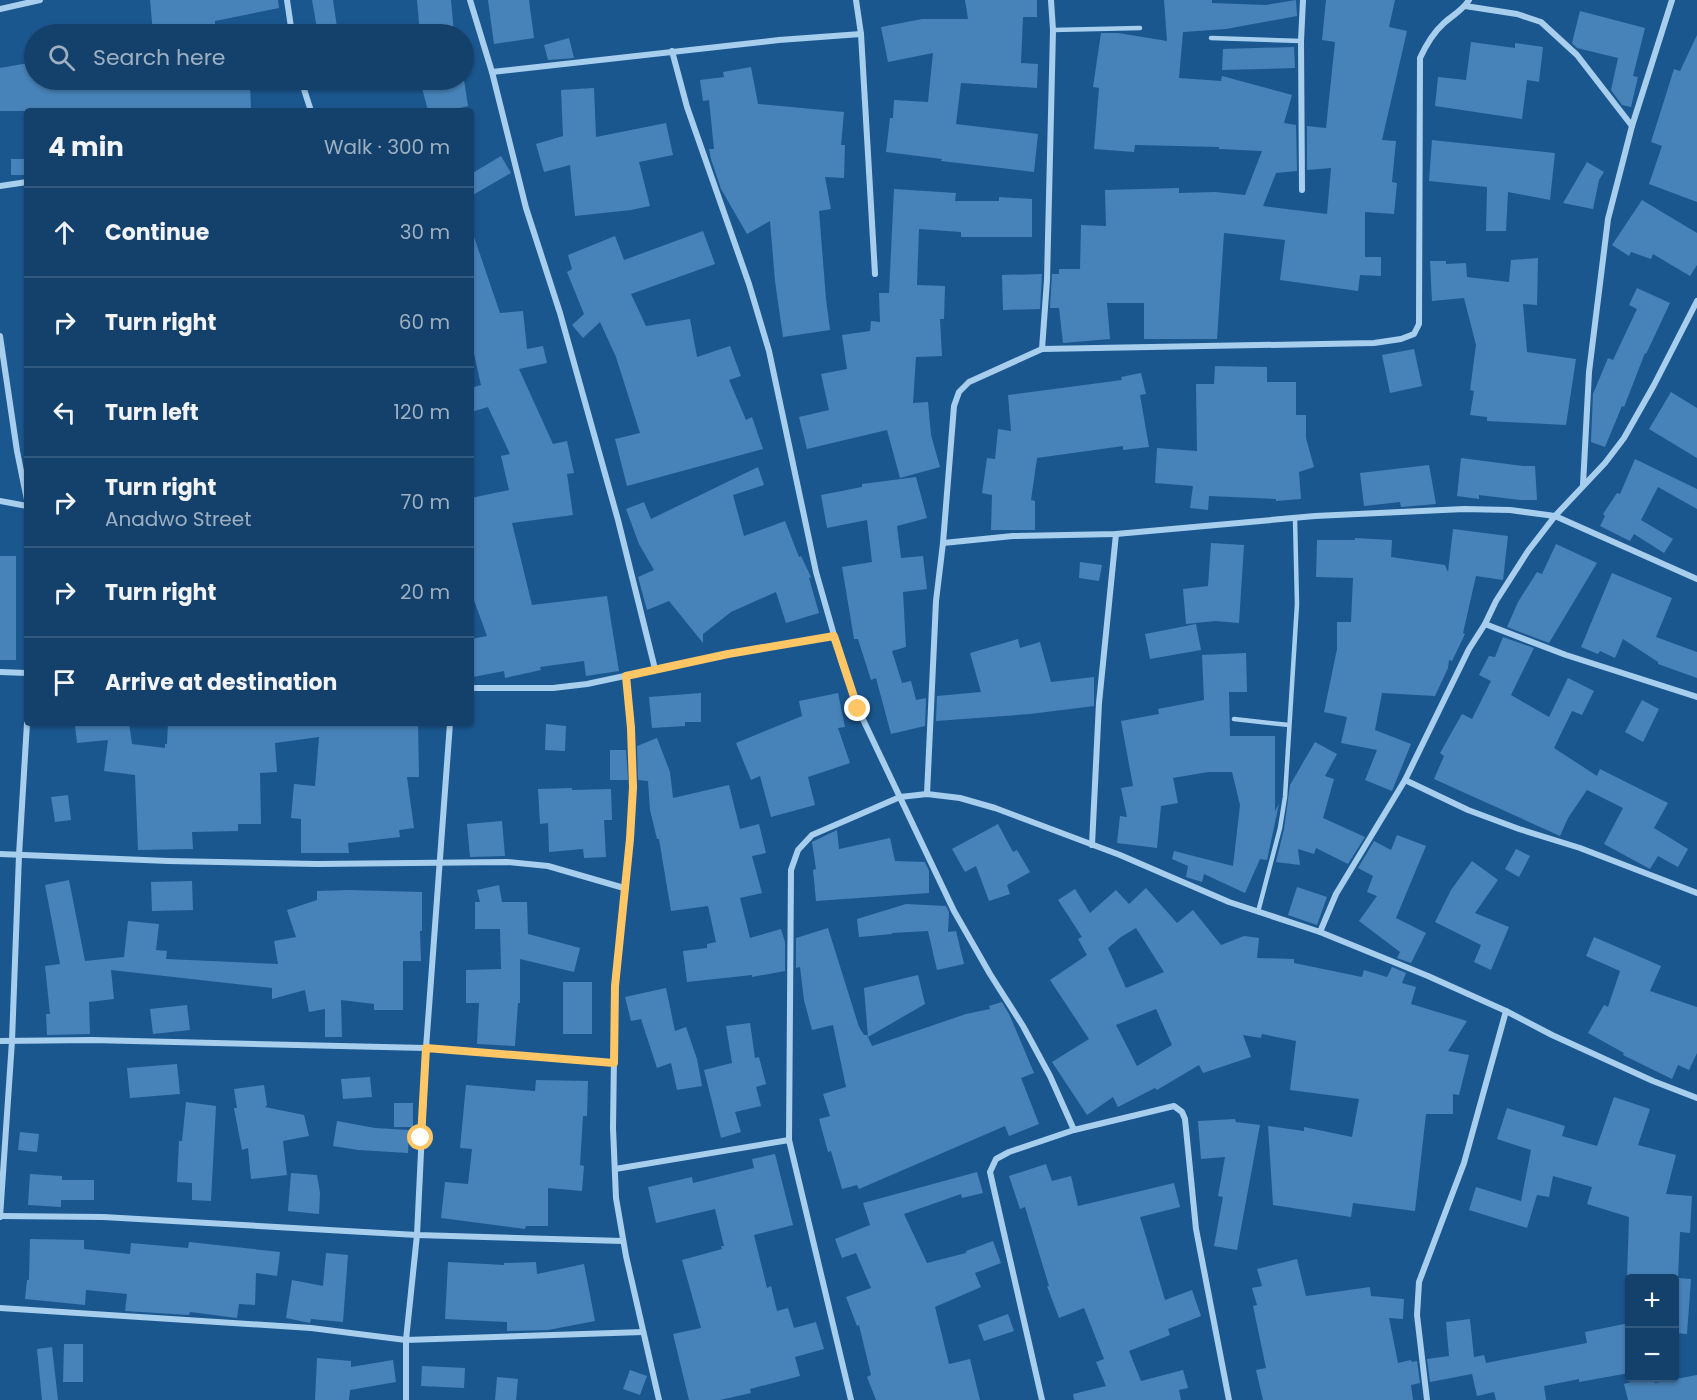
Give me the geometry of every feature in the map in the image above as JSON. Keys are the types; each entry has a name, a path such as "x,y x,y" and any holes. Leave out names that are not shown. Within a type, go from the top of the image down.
{"street":[{"path":"0,9 40,0"},
{"path":"287,0 291,24"},
{"path":"470,0 492,72 526,208 560,313 618,520 655,669"},
{"path":"856,0 861,34 875,274"},
{"path":"1042,349 1047,291 1053,30 1051,0"},
{"path":"1302,190 1303,0"},
{"path":"1583,485 1589,372 1608,219 1632,126 1672,0"},
{"path":"927,794 931,666 943,543 951,423 959,392 969,382 1042,349 1341,345 1401,339 1414,334 1419,324 1420,58 1427,44 1443,24 1467,3 1541,22 1577,55 1632,126"},
{"path":"492,72 672,51 861,34"},
{"path":"672,51 687,107 749,284 769,351 816,572 858,709 954,911 1023,1026 1050,1076 1074,1130"},
{"path":"304,90 310,108"},
{"path":"0,186 24,182"},
{"path":"1320,932 1336,894 1405,780 1468,649 1485,624 1496,601 1528,551 1555,516 1605,463 1624,438 1697,301"},
{"path":"0,336 24,482"},
{"path":"0,501 24,505"},
{"path":"943,543 1013,536 1116,534 1295,518 1464,509 1510,510 1555,516 1697,579"},
{"path":"1092,845 1101,683 1116,534"},
{"path":"1485,624 1566,655 1697,697"},
{"path":"474,687 553,688 587,684 834,636"},
{"path":"0,672 24,673"},
{"path":"626,676 633,787 615,986 616,1198 623,1241 659,1400"},
{"path":"27,726 12,1041 0,1217 103,1217 417,1235 623,1241"},
{"path":"406,1400 406,1340 417,1235 426,1048 450,726"},
{"path":"1405,780 1467,810 1519,830 1580,848 1697,893"},
{"path":"852,1400 789,1140 791,870 798,850 812,835 900,797 927,794 960,798 995,808 1092,845 1228,902 1320,932 1428,976 1653,1081 1697,1098"},
{"path":"0,854 306,864 507,862 548,867 624,888"},
{"path":"1427,1400 1417,1315 1419,1282 1464,1163 1506,1011"},
{"path":"0,1041 92,1040 426,1048 614,1063"},
{"path":"1042,1400 990,1172 996,1159 1009,1152 1074,1130 1174,1106 1182,1112 1185,1119 1196,1229 1229,1400"},
{"path":"615,1168 789,1140"},
{"path":"0,1308 311,1328 406,1340 643,1332"}],"lane":[{"path":"1053,30 1140,28"},
{"path":"1211,38 1301,41"},
{"path":"1258,912 1286,797 1297,604 1295,518"},
{"path":"1234,719 1289,725"}],"building":[{"path":"150,0 278,0 279,8 215,21 215,24 152,24"},
{"path":"312,0 333,0 337,24 316,24"},
{"path":"417,0 451,0 453,24 419,24"},
{"path":"488,0 529,0 534,38 494,44"},
{"path":"965,0 1037,0 1037,17 1023,17 1021,63 1038,64 1037,88 961,83 956,124 1038,134 1034,172 886,152 894,100 928,102 933,53 888,62 881,27 922,19 968,19"},
{"path":"1164,0 1212,0 1212,3 1266,5 1296,0 1297,16 1226,29 1183,32 1179,78 1221,81 1222,76 1292,95 1284,123 1296,125 1297,171 1276,173 1263,206 1327,214 1331,168 1307,170 1307,126 1326,128 1335,42 1322,40 1326,0 1395,0 1389,27 1407,31 1382,140 1396,141 1392,182 1397,183 1394,214 1365,212 1365,257 1381,257 1381,276 1360,275 1358,291 1280,280 1285,240 1224,233 1217,339 1144,339 1144,303 1107,303 1110,339 1063,343 1059,308 1050,308 1052,274 1059,274 1059,269 1080,269 1081,225 1106,226 1105,190 1179,188 1179,193 1215,192 1245,195 1262,151 1219,149 1219,147 1135,145 1134,152 1094,149 1099,88 1093,87 1101,33 1118,33 1167,41"},
{"path":"1580,11 1645,28 1633,76 1638,77 1631,107 1622,105 1611,90 1618,58 1577,48 1572,43"},
{"path":"1697,35 1697,202 1649,184 1662,146 1651,142 1674,69 1680,71"},
{"path":"569,38 574,58 548,60 544,45"},
{"path":"1471,42 1515,48 1515,43 1543,47 1539,82 1527,80 1522,119 1435,106 1438,77 1466,80"},
{"path":"1294,47 1295,68 1222,70 1223,49"},
{"path":"24,64 24,90 250,90 251,108 24,108 24,111 0,111 0,68"},
{"path":"751,67 758,104 844,112 841,145 845,145 844,178 825,177 831,209 819,211 830,330 783,337 770,221 747,234 721,189 711,159 709,149 714,149 709,100 703,101 700,80 724,77 723,72"},
{"path":"594,88 596,137 666,123 673,155 639,162 650,206 575,216 570,165 544,172 536,144 563,136 561,90"},
{"path":"423,90 466,90 468,106 427,108"},
{"path":"1432,140 1555,153 1550,200 1508,192 1506,231 1486,231 1487,187 1429,181"},
{"path":"501,156 511,173 474,194 474,172"},
{"path":"11,159 24,159 24,175 11,175"},
{"path":"1587,162 1604,172 1599,180 1593,209 1563,203"},
{"path":"894,189 956,193 955,201 999,201 999,197 1032,199 1032,237 961,237 961,232 919,229 917,285 945,286 944,319 940,319 942,356 916,357 913,403 928,402 931,435 940,467 900,478 887,430 807,449 799,417 829,410 821,374 847,369 842,335 870,331 871,321 880,322 879,293 889,293"},
{"path":"1642,200 1697,233 1697,265 1690,276 1653,254 1651,259 1631,252 1629,256 1612,245"},
{"path":"703,231 715,264 631,294 646,326 690,319 697,357 730,346 741,376 729,380 746,420 752,417 763,449 627,486 615,439 640,433 616,357 600,322 583,338 572,325 584,314 567,272 572,269 568,255 615,236 624,260"},
{"path":"474,237 500,313 523,311 527,349 543,346 547,363 519,369 553,444 567,441 574,473 567,474 573,515 512,523 532,605 607,596 619,671 586,676 584,661 540,667 541,670 505,678 504,671 474,677 474,638 487,636 474,600 474,497 509,490 501,456 510,454 488,407 474,411 474,387 481,385 474,354"},
{"path":"1538,258 1537,305 1523,304 1527,352 1576,359 1566,425 1487,421 1487,417 1470,415 1474,391 1470,390 1476,345 1464,298 1432,301 1430,261 1446,261 1446,264 1466,263 1467,277 1509,282 1511,260"},
{"path":"1042,274 1040,309 1003,310 1002,275"},
{"path":"1637,288 1670,303 1645,353 1624,407 1622,406 1605,447 1591,442 1593,394 1608,358 1613,360 1637,309 1629,305"},
{"path":"1414,349 1422,386 1390,393 1382,355"},
{"path":"1215,366 1267,367 1267,382 1296,382 1296,415 1306,415 1306,438 1314,467 1299,472 1301,499 1276,501 1276,499 1209,496 1208,510 1190,508 1193,486 1155,483 1157,448 1197,451 1196,384 1214,384"},
{"path":"1141,373 1146,394 1140,395 1149,447 1123,450 1123,446 1037,458 1031,500 1035,501 1035,530 991,530 992,495 982,493 987,458 995,459 998,429 1011,431 1008,395 1122,380 1121,377"},
{"path":"1671,392 1697,408 1697,458 1649,429"},
{"path":"1461,458 1535,466 1537,500 1479,495 1479,499 1457,496"},
{"path":"1635,459 1697,489 1697,509 1658,487 1641,520 1673,539 1664,553 1634,534 1630,541 1600,526 1605,516 1603,514 1617,493 1620,494"},
{"path":"1429,465 1436,504 1401,507 1400,502 1364,506 1360,473"},
{"path":"758,467 764,485 733,495 744,536 785,521 799,557 801,556 811,577 809,578 819,613 786,623 776,592 731,612 703,634 703,643 669,601 647,610 638,577 654,570 639,544 626,509 644,502 651,519"},
{"path":"916,477 927,518 897,526 901,558 923,556 927,589 903,592 906,647 892,651 902,683 911,681 916,700 926,698 925,726 891,734 876,678 871,680 858,639 854,639 842,567 872,562 867,520 827,528 821,495 862,487 862,484"},
{"path":"1453,529 1508,536 1503,580 1476,576 1463,633 1465,634 1452,661 1449,660 1448,668 1435,696 1382,693 1375,730 1411,744 1392,791 1365,780 1377,750 1341,743 1347,717 1324,712 1337,649 1337,622 1351,622 1353,578 1316,577 1317,540 1355,540 1355,538 1392,540 1391,557 1445,565 1448,572"},
{"path":"1211,543 1244,545 1239,623 1215,621 1186,624 1183,589 1208,586"},
{"path":"1556,544 1597,563 1549,643 1507,627 1518,602 1537,572 1542,574"},
{"path":"0,556 16,556 16,660 0,660"},
{"path":"1080,562 1102,565 1099,581 1079,578"},
{"path":"1612,573 1672,598 1656,637 1697,652 1697,678 1658,664 1623,639 1615,658 1600,651 1598,654 1581,647"},
{"path":"1196,624 1201,650 1150,659 1145,634"},
{"path":"1503,637 1534,648 1511,695 1549,717 1568,678 1594,691 1582,715 1572,711 1554,748 1597,776 1600,769 1668,803 1654,828 1688,849 1678,867 1658,856 1650,869 1604,844 1623,808 1587,790 1568,818 1560,836 1434,779 1444,756 1440,753 1462,714 1472,719 1491,681 1479,675 1489,656 1495,657"},
{"path":"1018,639 1020,648 1040,642 1051,682 1094,677 1094,706 1030,714 936,721 937,696 981,692 970,653"},
{"path":"1246,653 1247,692 1229,692 1230,736 1275,736 1275,811 1279,804 1267,860 1260,859 1245,893 1204,874 1202,882 1186,877 1188,866 1172,859 1174,851 1233,866 1240,805 1232,772 1208,772 1173,778 1178,803 1161,806 1157,848 1117,843 1120,816 1127,817 1121,788 1133,786 1121,721 1159,714 1158,709 1204,700 1202,655"},
{"path":"701,693 701,722 685,722 685,726 652,728 649,697"},
{"path":"838,693 845,727 838,728 850,763 808,777 815,805 771,817 760,776 751,780 736,743 802,716 799,701"},
{"path":"1642,700 1659,709 1643,742 1625,732"},
{"path":"546,724 566,726 565,751 545,750"},
{"path":"75,726 129,726 132,744 165,748 168,726 418,726 419,777 407,777 414,828 399,830 400,837 348,843 349,853 301,853 301,819 291,818 294,784 315,786 319,737 275,743 277,772 260,773 261,824 238,824 238,831 192,832 193,849 138,850 135,775 104,771 108,740 77,743"},
{"path":"657,738 670,772 673,798 729,785 740,829 759,824 766,853 752,856 762,893 740,898 750,938 781,929 785,942 785,971 752,977 752,975 687,982 683,951 707,948 707,944 716,942 708,906 671,911 659,839 657,839 650,810 648,781 638,780 637,746"},
{"path":"1315,742 1337,754 1325,776 1334,779 1323,818 1365,837 1348,864 1316,848 1314,854 1298,849 1300,865 1276,862 1284,829 1290,785"},
{"path":"610,750 626,750 628,780 610,780"},
{"path":"572,788 572,790 611,789 612,820 604,820 606,857 584,858 583,849 549,852 548,823 540,824 538,789"},
{"path":"68,795 71,820 55,822 51,797"},
{"path":"502,821 505,856 470,857 467,824"},
{"path":"998,824 1013,852 1017,850 1030,872 1007,885 1010,894 989,901 976,866 965,872 952,849"},
{"path":"837,830 839,849 890,838 895,861 925,862 929,871 929,893 816,901 813,870 816,869 812,842"},
{"path":"1397,835 1426,846 1396,918 1426,933 1411,963 1397,958 1400,952 1359,921 1377,896 1367,892 1373,876 1358,868 1374,841 1391,850"},
{"path":"1516,849 1530,856 1519,877 1505,869"},
{"path":"1472,861 1498,880 1475,913 1509,927 1491,970 1474,962 1481,945 1435,922 1451,890"},
{"path":"69,880 85,961 124,957 128,921 159,924 156,950 167,951 166,959 278,964 274,941 296,937 287,910 317,900 317,891 349,890 422,892 421,961 403,961 403,1010 374,1010 374,1004 341,1000 342,1037 325,1037 325,1009 309,1012 305,990 272,999 272,988 111,970 114,999 89,1002 90,1034 47,1035 46,1014 50,1014 45,966 60,964 45,885"},
{"path":"192,881 193,910 152,911 151,882"},
{"path":"499,885 502,902 527,902 528,934 580,948 574,972 520,959 520,1003 518,1003 515,1046 477,1044 479,1003 466,1003 466,970 501,969 500,929 475,929 475,902 480,902 477,890"},
{"path":"1297,887 1327,897 1317,925 1288,915"},
{"path":"1146,888 1177,923 1193,910 1221,945 1244,936 1259,938 1257,958 1294,959 1294,963 1362,977 1364,970 1387,977 1392,967 1406,973 1402,983 1416,987 1411,1004 1467,1021 1448,1051 1469,1055 1459,1095 1453,1094 1453,1114 1426,1114 1415,1211 1353,1203 1351,1217 1273,1205 1268,1126 1304,1131 1304,1127 1352,1137 1359,1099 1290,1090 1296,1041 1262,1034 1261,1038 1243,1035 1251,1057 1203,1073 1199,1065 1157,1090 1155,1088 1118,1107 1113,1097 1087,1115 1052,1062 1089,1039 1050,980 1087,955 1078,939 1082,937 1058,900 1075,889 1090,913 1116,890 1129,904","holes":["1136,928 1164,972 1126,988 1108,948","1156,1009 1172,1045 1137,1066 1116,1025"]},
{"path":"906,904 946,906 949,912 948,932 956,931 964,964 937,970 928,931 859,937 857,919"},
{"path":"828,928 859,1027 864,1035 867,1035 872,1046 966,1014 990,1009 989,1006 1002,1002 1034,1073 1021,1078 1039,1124 1009,1136 1005,1126 859,1189 857,1185 842,1189 819,1119 830,1116 823,1094 846,1087 833,1025 812,1030 804,1000 800,967 796,968 796,938"},
{"path":"1594,937 1661,966 1650,991 1697,1007 1697,1053 1689,1070 1678,1065 1672,1079 1623,1055 1624,1053 1588,1033 1604,1005 1608,1007 1620,971 1586,956"},
{"path":"918,975 925,1004 868,1037 864,988"},
{"path":"563,982 592,982 592,1034 563,1034"},
{"path":"666,988 675,1031 686,1027 697,1059 702,1086 677,1090 671,1063 657,1068 641,1019 631,1021 625,997"},
{"path":"187,1005 190,1030 153,1034 150,1009"},
{"path":"750,1023 755,1058 759,1057 766,1084 756,1087 761,1106 735,1112 741,1132 721,1138 704,1070 732,1063 726,1026"},
{"path":"177,1064 180,1094 130,1098 127,1068"},
{"path":"370,1077 372,1097 343,1099 341,1079"},
{"path":"536,1080 588,1081 587,1116 583,1116 580,1165 584,1166 582,1191 548,1188 548,1226 526,1226 525,1229 441,1218 445,1182 468,1184 472,1149 460,1148 466,1085 535,1091"},
{"path":"264,1085 267,1105 265,1107 304,1115 309,1136 283,1141 287,1175 251,1179 248,1148 242,1150 234,1108 237,1108 234,1089"},
{"path":"1614,1097 1650,1109 1638,1145 1676,1155 1666,1194 1692,1196 1690,1233 1680,1232 1678,1274 1627,1274 1629,1217 1587,1204 1592,1187 1553,1176 1549,1197 1537,1195 1527,1228 1469,1210 1476,1187 1521,1201 1531,1150 1497,1139 1507,1108 1565,1126 1562,1136 1597,1146"},
{"path":"186,1102 216,1106 211,1201 192,1200 192,1183 177,1182 179,1141 182,1141"},
{"path":"394,1103 413,1103 413,1127 394,1127"},
{"path":"1235,1119 1236,1122 1260,1125 1237,1250 1214,1246 1223,1197 1218,1196 1225,1157 1201,1159 1198,1121"},
{"path":"337,1121 375,1128 409,1130 408,1153 333,1146"},
{"path":"20,1132 39,1134 37,1152 18,1150"},
{"path":"775,1154 793,1225 754,1235 767,1288 771,1286 777,1311 788,1308 794,1328 816,1322 824,1349 795,1357 800,1376 750,1389 751,1393 720,1400 689,1400 673,1334 701,1328 682,1260 722,1249 721,1246 724,1246 715,1209 656,1223 648,1187 692,1177 693,1183 754,1168 752,1159"},
{"path":"1046,1164 1052,1181 1071,1176 1078,1206 1174,1183 1180,1207 1140,1217 1165,1300 1192,1290 1201,1316 1168,1329 1170,1335 1129,1351 1141,1381 1183,1370 1188,1388 1179,1390 1181,1400 1074,1400 1073,1394 1106,1386 1096,1362 1104,1359 1084,1308 1059,1318 1047,1286 1049,1286 1025,1207 1020,1209 1009,1176"},
{"path":"977,1172 983,1193 962,1198 961,1194 904,1214 927,1263 966,1253 966,1251 993,1241 1001,1263 975,1273 981,1287 935,1307 949,1364 970,1359 980,1400 876,1400 867,1377 871,1375 859,1325 857,1326 846,1297 871,1288 856,1253 842,1258 835,1239 870,1225 863,1203"},
{"path":"291,1173 317,1175 320,1193 319,1214 288,1211"},
{"path":"30,1174 62,1176 62,1180 94,1180 94,1200 61,1200 61,1207 28,1205"},
{"path":"30,1239 84,1240 84,1249 130,1254 131,1243 188,1248 189,1242 280,1252 277,1276 256,1273 255,1305 239,1304 237,1318 190,1312 189,1315 125,1311 127,1294 86,1290 85,1305 25,1299 27,1280 29,1280"},
{"path":"326,1253 348,1255 343,1322 311,1319 310,1323 286,1318 292,1280 323,1286"},
{"path":"1297,1259 1306,1296 1370,1287 1371,1296 1404,1299 1403,1319 1389,1318 1398,1363 1417,1361 1420,1383 1411,1385 1413,1400 1263,1400 1256,1370 1266,1368 1253,1306 1257,1305 1252,1288 1262,1286 1257,1269"},
{"path":"448,1262 504,1265 504,1263 536,1262 537,1274 584,1264 595,1321 548,1330 507,1331 507,1322 445,1319"},
{"path":"1679,1278 1691,1279 1687,1334 1679,1333"},
{"path":"1008,1314 1014,1331 984,1341 978,1325"},
{"path":"1470,1319 1474,1357 1484,1355 1486,1363 1587,1343 1585,1332 1625,1324 1625,1374 1544,1386 1546,1400 1496,1400 1494,1392 1477,1396 1472,1374 1430,1382 1427,1359 1449,1356 1446,1322"},
{"path":"64,1344 83,1344 83,1382 63,1382"},
{"path":"52,1347 58,1400 42,1400 37,1349"},
{"path":"317,1358 351,1361 351,1367 393,1360 396,1382 350,1390 349,1400 315,1400"},
{"path":"422,1366 465,1368 464,1388 421,1386"},
{"path":"630,1370 647,1376 640,1395 623,1389"},
{"path":"1697,1375 1697,1400 1628,1400 1624,1384 1679,1382 1679,1378"},
{"path":"497,1377 518,1379 516,1400 495,1400"}],"route":[{"path":"421,1138 426,1048 614,1063 615,986 633,787 626,676 728,654 834,636 858,709"}]}
